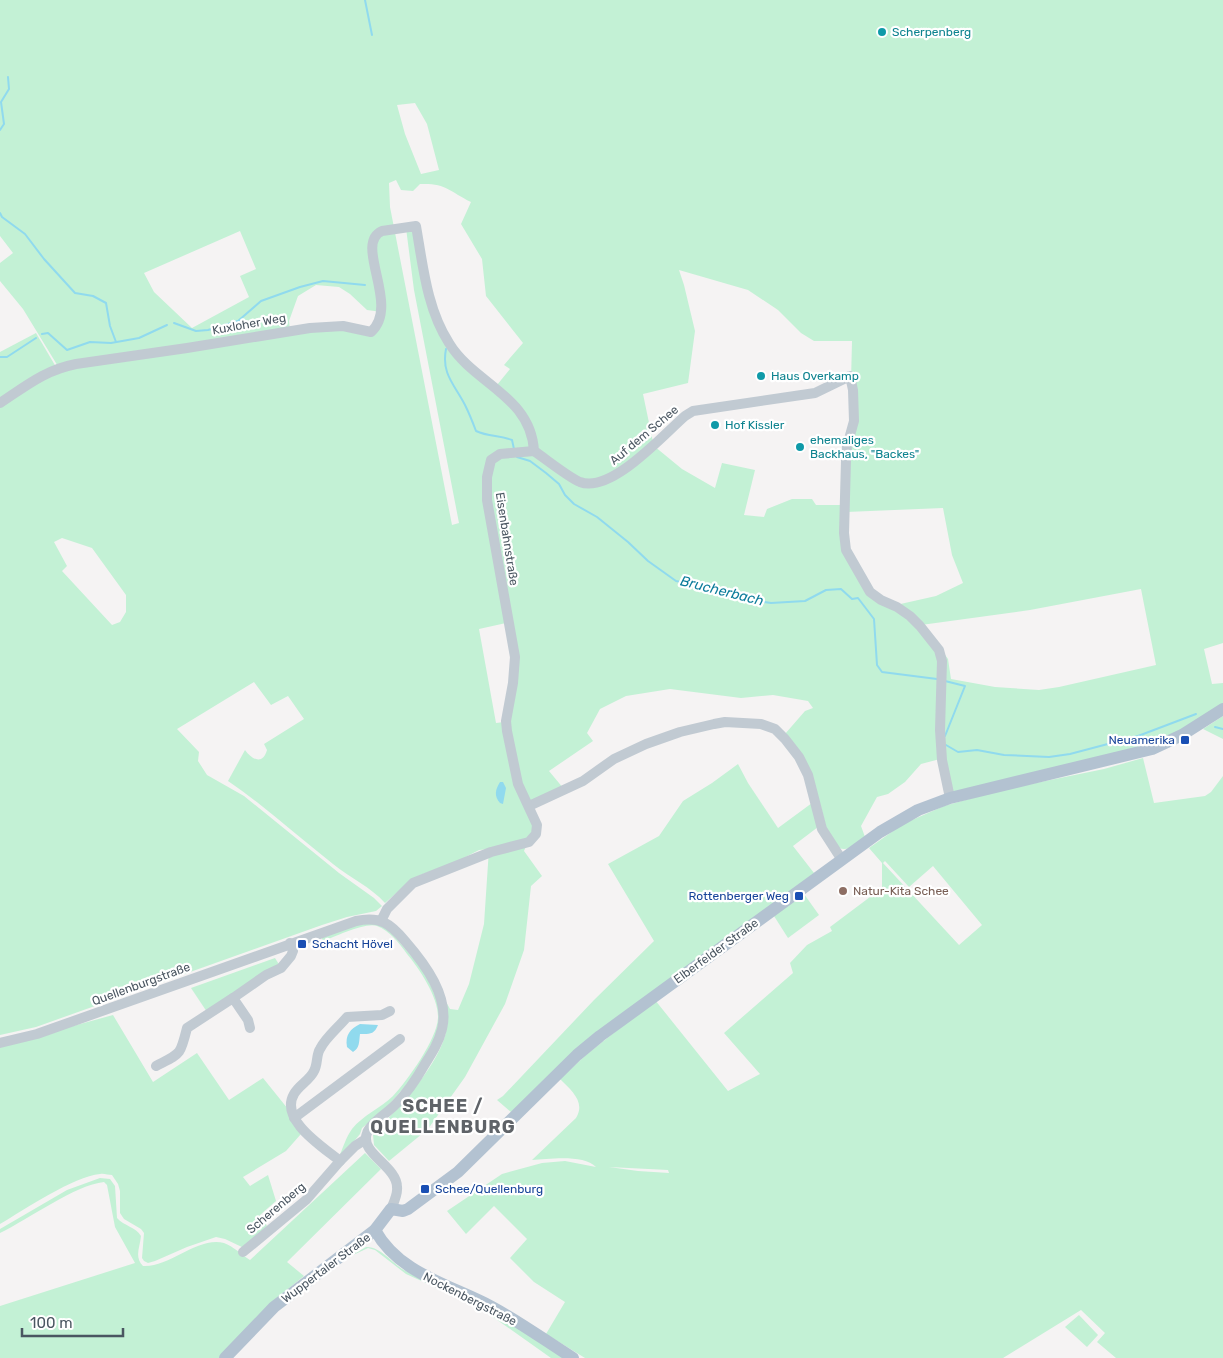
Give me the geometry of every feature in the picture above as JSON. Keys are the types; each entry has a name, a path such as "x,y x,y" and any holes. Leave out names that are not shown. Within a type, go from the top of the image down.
{"main road":[{"name":"Elberfelder Straße","path":"391,1209 403,1211 408,1209 451,1177 577,1055 600,1036 900,819 929,805 950,798 1152,749 1182,735 1223,709"},
{"name":"Wuppertaler Straße","path":"225,1358 274,1307 375,1230 391,1209"},
{"name":"Nockenbergstraße","path":"375,1230 393,1254 409,1266 493,1308 574,1358"}],"street":[{"name":"Kuxloher Weg","path":"0,403 47,372 76,364 310,328 343,326 371,332 377,326 382,312 372,252 374,238 382,231 416,226 425,276 435,316 443,334 454,350 516,406 530,428 534,440 534,451"},
{"name":"Auf dem Schee","path":"534,451 580,482 596,483 611,478 626,469 685,416 694,411 815,393 850,376 854,390 854,421 847,446 846,461 844,533 846,550 870,592 881,600 897,606 910,616 939,650 942,661 940,730 942,760 950,798"},
{"name":"Eisenbahnstraße","path":"529,806 518,784 507,731 506,721 514,683 515,657 491,531 486,486 492,460 500,454 534,451"},
{"path":"385,923 387,909 413,883 490,852 529,842 537,830 529,806 584,781 614,759 646,744 680,732 725,722 761,724 775,729 785,739 799,757 808,775 822,829 842,860"},
{"name":"Quellenburgstraße","path":"0,1044 37,1034 356,921 369,918 385,923"},
{"name":"Scherenberg","path":"243,1252 306,1200 355,1146 368,1144 366,1135 370,1128 397,1104 434,1050 444,1017 441,999 429,972 410,946 385,923"},
{"path":"156,1066 178,1054 187,1028 266,975 281,968 293,951 290,943"},
{"path":"233,998 248,1020 250,1028"},
{"path":"340,1161 303,1130 294,1118 291,1111 293,1095 314,1073 318,1062 319,1050 347,1017 382,1015 390,1011"},
{"path":"294,1118 400,1039"},
{"name":"Wuppertaler Straße","path":"368,1144 396,1179 398,1186 391,1209"}],"green space":[{"path":"0,0 1223,0 1223,643 1204,649 1212,684 1223,683 1223,705 1174,736 1148,747 953,792 943,759 940,732 943,652 948,659 951,679 995,687 1039,690 1156,665 1141,589 1030,610 921,625 896,605 936,596 963,583 952,555 943,508 846,512 848,450 856,421 856,403 851,381 852,341 814,341 801,333 778,310 748,290 679,270 695,331 688,383 643,394 653,442 624,467 602,478 584,480 563,468 539,450 532,427 518,404 497,385 510,369 504,365 523,343 486,296 482,259 461,224 471,202 442,186 420,184 413,191 401,190 396,180 389,183 390,207 452,525 459,523 414,290 406,228 415,230 422,271 432,311 449,346 463,362 515,407 525,420 530,434 531,449 510,450 499,453 488,464 484,482 487,519 493,518 490,497 490,473 495,461 499,458 516,454 536,455 571,477 593,484 618,476 654,446 682,469 715,488 722,463 755,470 744,515 764,517 767,509 792,499 812,499 816,505 843,505 840,541 859,581 879,601 897,609 908,617 936,650 940,661 936,723 940,759 921,764 905,782 888,794 877,797 861,826 865,837 850,848 839,848 826,827 808,768 785,734 805,711 813,708 808,701 773,695 741,698 670,689 626,696 600,709 587,733 593,741 549,771 564,789 531,802 521,784 509,730 518,669 517,654 506,590 499,590 506,623 479,629 496,723 504,722 515,783 531,816 533,829 524,851 542,876 531,886 524,950 505,1004 465,1077 428,1129 389,1161 374,1145 373,1135 406,1099 436,1056 447,1027 445,1000 450,1009 458,1010 469,984 484,924 489,849 479,850 454,863 420,875 410,881 385,903 228,781 245,750 254,758 263,758 267,750 264,744 304,719 288,696 271,705 254,682 177,729 199,752 198,761 207,775 244,796 382,906 376,911 322,925 36,1027 0,1035 0,405 47,372 59,368 23,309 0,281 0,263 13,253 0,236","holes":["415,103 427,124 439,170 421,174 405,134 397,105","240,231 256,269 240,276 249,297 192,328 154,292 144,273","316,285 339,287 350,294 367,310 382,312 383,321 377,330 364,332 343,328 290,330 289,321 298,296","62,538 92,548 126,595 126,612 120,622 112,625 62,571 67,566 54,542"]},
{"path":"36,333 56,367 0,400 0,352"},
{"path":"1223,716 1223,739 1203,729"},
{"path":"1143,758 1154,803 1205,796 1211,792 1223,776 1223,1358 1116,1358 1097,1342 1105,1333 1081,1310 1003,1358 585,1358 546,1334 565,1302 534,1282 510,1258 527,1239 494,1206 466,1234 447,1211 502,1174 542,1163 565,1161 596,1167 591,1163 575,1159 532,1160 576,1118 579,1112 576,1097 560,1079 586,1055 655,1000 728,1091 760,1074 724,1033 793,973 790,963 807,945 832,931 830,927 882,888 882,863 869,848 903,824 944,806 1001,790 1104,769","holes":["885,861 909,887 933,866 982,925 959,945 883,863","609,1167 668,1170 669,1173 638,1171"]},
{"path":"738,764 748,783 778,828 812,803 818,827 793,846 814,873 511,1112 497,1100 654,941 608,864 659,836 683,801"},
{"path":"804,894 819,915 788,938 774,916"},
{"path":"374,922 389,930 424,971 439,1004 439,1030 415,1075 386,1108 362,1128 360,1134 342,1156 339,1157 352,1129 393,1096 414,1070 433,1037 438,1018 432,993 422,975 401,946 386,931 372,925 323,941 321,936 358,924"},
{"path":"275,958 280,966 207,1012 191,988"},
{"path":"113,1015 153,1082 197,1053 229,1100 263,1078 288,1109 301,1134 286,1151 243,1177 250,1186 268,1175 276,1201 260,1215 267,1226 244,1248 216,1237 155,1261 148,1263 144,1261 142,1258 144,1233 141,1229 124,1219 120,1213 120,1191 118,1184 112,1175 104,1174 89,1176 63,1187 0,1224 0,1046"},
{"path":"365,1153 381,1169 287,1262 304,1276 273,1301 219,1358 0,1358 0,1306 135,1263 115,1227 107,1185 104,1182 80,1189 0,1233 0,1229 67,1190 100,1178 110,1179 115,1186 117,1218 141,1236 138,1255 143,1266 163,1262 204,1244 214,1242 227,1244 250,1260"},
{"path":"366,1247 376,1249 399,1267 415,1276 482,1308 502,1319 565,1358 551,1358 493,1317 466,1301 406,1274 375,1250 368,1248 349,1257"},
{"path":"1079,1315 1098,1335 1087,1347 1065,1327"}],"water":[{"path":"500,782 503,782 506,788 503,804 500,803 496,795"},
{"path":"360,1024 378,1025 369,1034 360,1034 358,1046 353,1052 347,1047 348,1036 353,1028"}],"waterway":[{"path":"365,0 372,35"},
{"path":"0,130 4,124 1,102 9,89 8,77"},
{"path":"0,213 2,217 25,234 44,259 75,293 93,296 106,303 110,326 116,342"},
{"name":"Brucherbach","path":"174,323 196,331 208,330 238,321 261,301 300,287 323,281 365,285"},
{"name":"Brucherbach","path":"42,334 48,333 67,350 90,342 111,343 139,338 167,325"},
{"name":"Brucherbach","path":"0,357 7,357 36,338"},
{"name":"Brucherbach","path":"446,349 445,365 447,372 465,405 476,431 512,440 514,449"},
{"name":"Brucherbach","path":"517,457 530,461 546,473 559,484 565,495 574,504 597,517 648,561 676,581 710,588 738,598 771,603 805,601 826,590 841,589 852,599 858,598 874,619 877,665 882,672 937,679"},
{"name":"Brucherbach","path":"945,681 965,686 945,736"},
{"name":"Brucherbach","path":"946,745 958,752 977,750 1004,755 1049,757 1070,754 1138,736 1196,714"},
{"name":"Brucherbach","path":"1215,727 1223,729"}],"place":[{"name":"Scherpenberg","path":"882,32"},
{"name":"Haus Overkamp","path":"761,376"},
{"name":"Hof Kissler","path":"715,425"},
{"name":"ehemaliges Backhaus, \"Backes\"","path":"800,447"},
{"name":"Neuamerika","path":"1185,740"},
{"name":"Natur-Kita Schee","path":"843,891"},
{"name":"Rottenberger Weg","path":"799,896"},
{"name":"Schacht Hövel","path":"302,944"},
{"name":"Schee/Quellenburg","path":"425,1189"}],"district":[{"name":"SCHEE / QUELLENBURG","path":"443,1116"}]}
